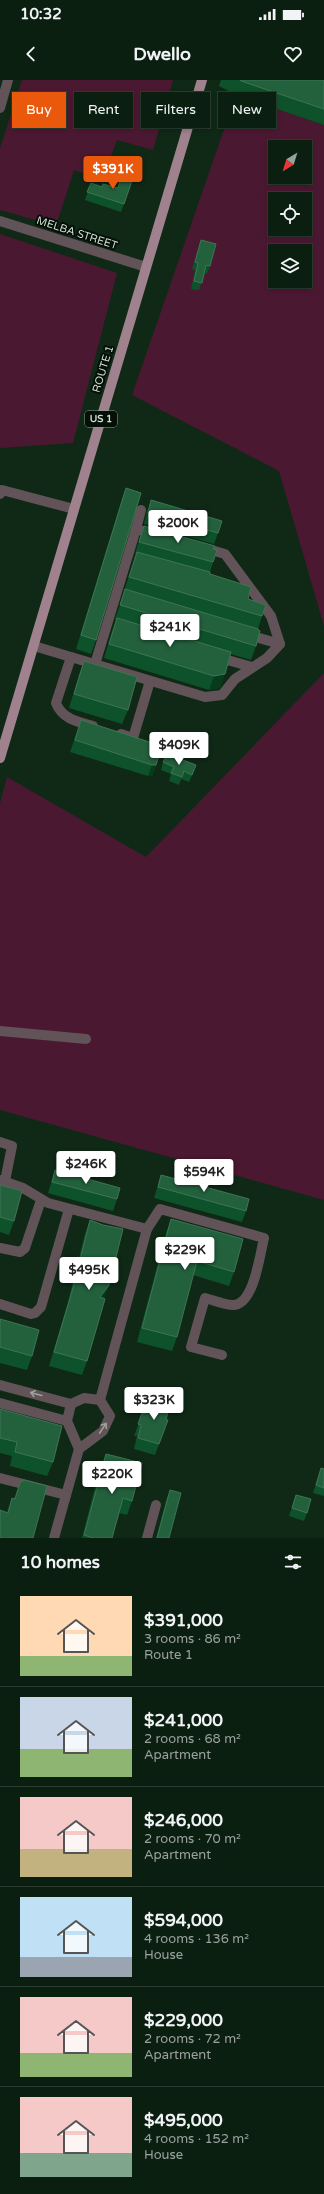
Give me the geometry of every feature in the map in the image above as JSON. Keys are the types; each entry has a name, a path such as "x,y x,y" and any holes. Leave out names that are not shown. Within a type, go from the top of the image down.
{"main road":[{"name":"ROUTE 1","path":"0,758 3,736 34,646 202,80"}],"street":[{"path":"0,108 8,80"},
{"name":"MELBA STREET","path":"0,221 146,267"},
{"path":"0,494 2,490 74,509"},
{"path":"95,664 111,625 120,596 131,559 141,510"},
{"path":"136,529 166,538"},
{"path":"196,546 225,554 271,616 280,644"},
{"path":"239,588 253,592"},
{"path":"235,631 280,644"},
{"path":"34,646 205,697 222,694 235,678 267,658 280,644"},
{"path":"206,653 252,667"},
{"path":"71,657 56,703 58,708 70,719 109,731 134,738 150,681"},
{"path":"0,1031 86,1039"},
{"path":"0,1142 12,1146 3,1180 23,1188 41,1200 69,1209 147,1229"},
{"path":"0,1248 20,1252 25,1248 41,1200"},
{"path":"0,1304 31,1314 35,1313 41,1307 69,1209"},
{"path":"54,1538 79,1449 103,1431 110,1416 100,1400 147,1229 160,1209 264,1238 250,1292 243,1302 233,1305 205,1298 191,1347 222,1356"},
{"path":"0,1384 71,1404 84,1398 100,1400"},
{"path":"0,1403 67,1421"},
{"path":"71,1404 67,1421 79,1449"},
{"path":"0,1478 66,1495"},
{"path":"147,1538 156,1505"}],"shaded area":[{"path":"22,80 173,80 170,92 141,92 141,128 159,128 153,150 117,140 102,180 74,170 56,226 0,210 0,148 12,111 12,128 66,128 66,92 18,92"},
{"path":"276,109 324,125 324,626 279,471 132,395 225,128 276,128"},
{"path":"0,234 117,273 73,443 0,448"},
{"path":"324,673 324,1200 0,1110 0,803 7,777 146,857"}],"building":[{"path":"240,80 324,80 324,109 276,92"},
{"path":"122,174 133,178 124,204 87,192 91,183 102,187 103,184 118,188"},
{"path":"201,240 216,244 210,266 206,265 202,283 194,281 198,263 195,262"},
{"path":"126,488 141,493 96,640 81,635"},
{"path":"151,500 222,521 218,533 148,513"},
{"path":"144,526 215,546 213,549 217,550 213,562 139,542"},
{"path":"137,552 210,572 210,574 251,587 248,599 266,605 262,616 129,577"},
{"path":"125,589 258,629 260,631 256,646 120,605"},
{"path":"117,618 231,652 225,674 214,676 109,644"},
{"path":"84,661 137,677 128,710 74,694"},
{"path":"81,720 162,746 156,765 75,740"},
{"path":"167,754 196,765 192,775 184,771 182,777 171,773 174,767 163,762"},
{"path":"55,1170 120,1188 117,1199 52,1182"},
{"path":"161,1175 249,1199 246,1211 158,1187"},
{"path":"0,1185 22,1191 14,1221 0,1217"},
{"path":"171,1219 243,1239 234,1272 197,1261 177,1337 142,1328"},
{"path":"90,1220 103,1225 123,1229 109,1285 100,1297 105,1299 87,1361 54,1352 73,1288"},
{"path":"0,1319 39,1330 32,1356 0,1347"},
{"path":"149,1398 170,1403 166,1420 168,1420 159,1444 138,1438 141,1425 138,1424 142,1413 144,1414"},
{"path":"0,1409 62,1426 53,1462 15,1452 17,1442 0,1438"},
{"path":"106,1454 142,1463 132,1501 123,1498 112,1538 93,1538 84,1535"},
{"path":"321,1468 324,1469 324,1488 316,1485"},
{"path":"24,1480 47,1486 33,1538 0,1538 0,1510 8,1513 12,1498 15,1499 20,1483"},
{"path":"170,1490 181,1493 169,1538 157,1538"},
{"path":"296,1495 311,1499 307,1513 292,1508"}]}
